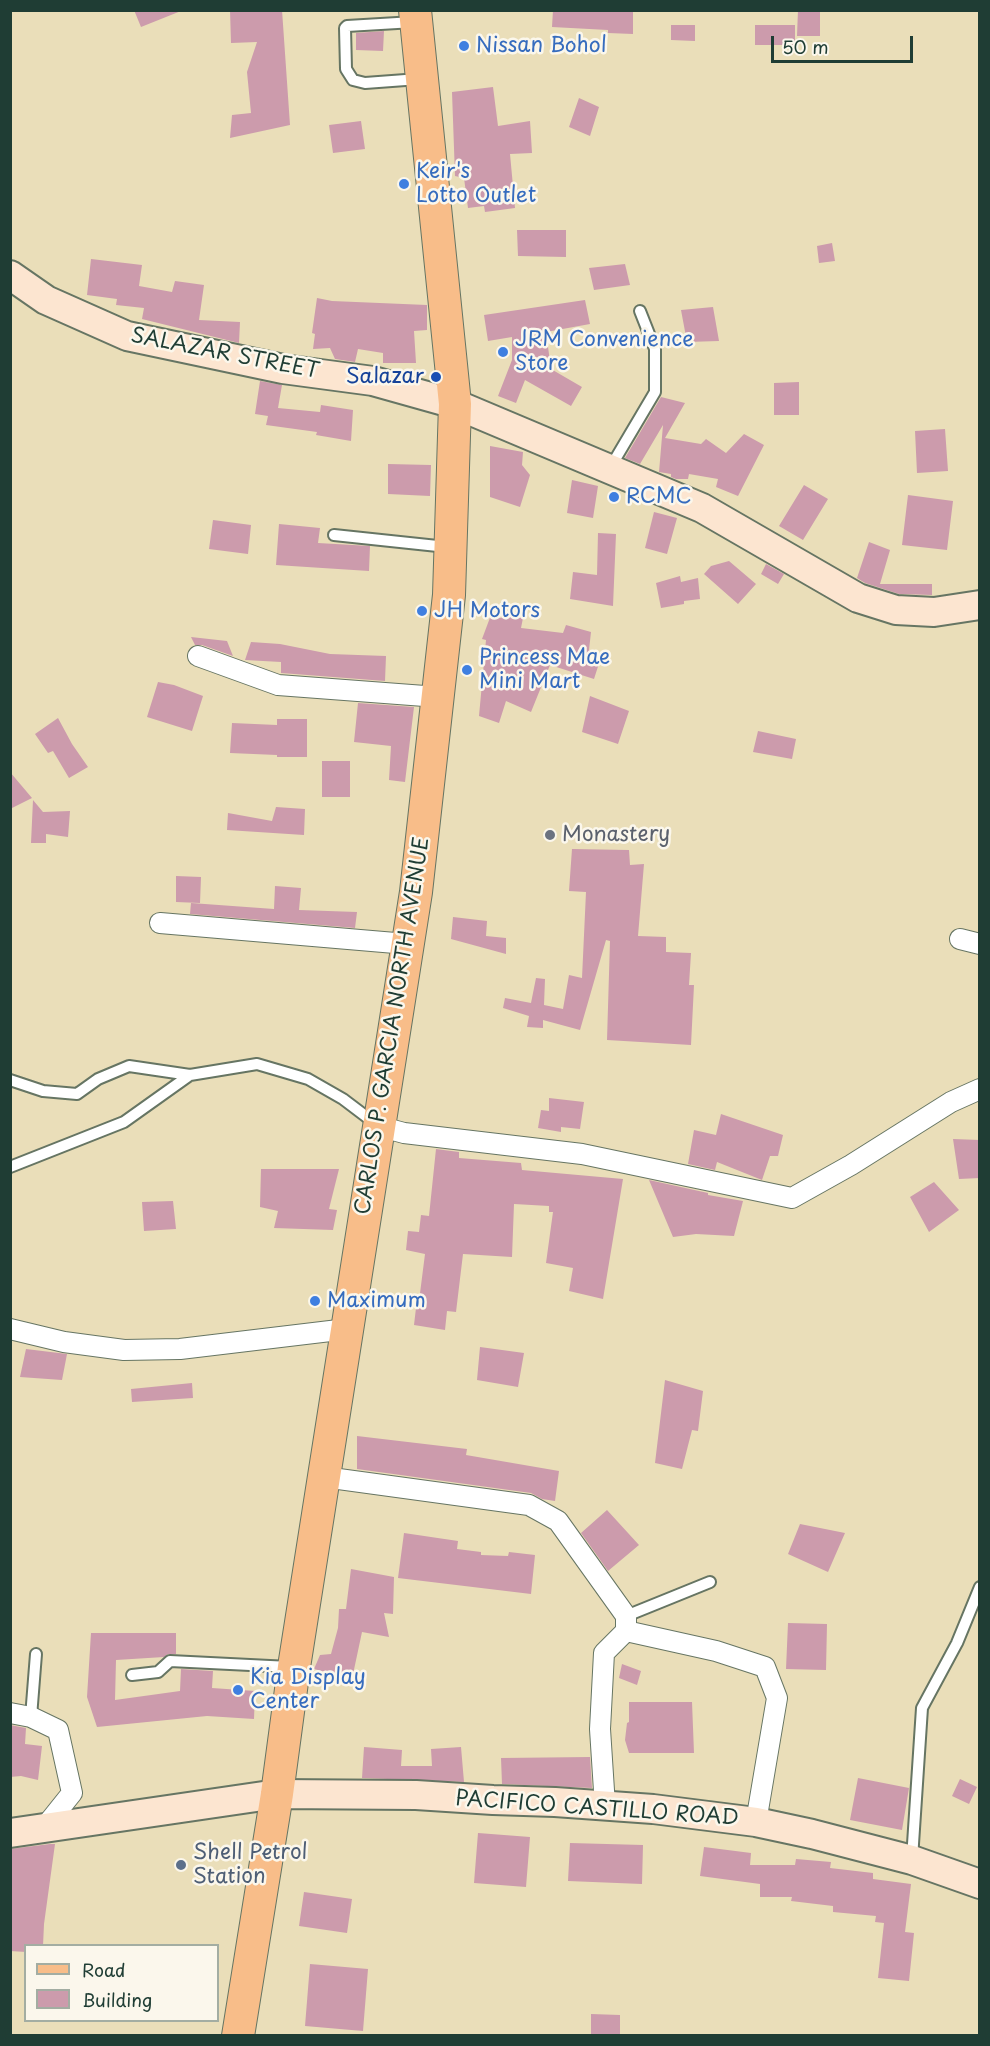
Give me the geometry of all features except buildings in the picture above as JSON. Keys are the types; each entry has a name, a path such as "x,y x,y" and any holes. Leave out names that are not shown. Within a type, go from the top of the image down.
{"main road":[{"name":"CARLOS P. GARCIA NORTH AVENUE","path":"238,2036 416,892 449,595 455,404 416,16"}],"street":[{"name":"SALAZAR STREET","path":"10,275 46,300 127,336 283,369 373,381 455,404 702,508 858,598 896,610 934,612 980,605"},
{"path":"198,656 279,686 438,697"},
{"path":"160,923 408,944"},
{"path":"960,939 980,944"},
{"path":"378,1126 404,1133 582,1154 792,1198 851,1165 951,1102 980,1089"},
{"path":"10,1329 64,1342 124,1350 180,1349 347,1329"},
{"path":"324,1477 529,1505 558,1521 626,1624 765,1667 777,1698 756,1822"},
{"path":"605,1806 600,1729 604,1653 626,1624"},
{"path":"10,1713 30,1717 58,1730 72,1793 44,1828"},
{"name":"PACIFICO CASTILLO ROAD","path":"10,1833 277,1794 416,1795 653,1809 756,1822 912,1860 980,1884"}],"lane":[{"path":"416,16 347,26 345,28 346,69 353,80 365,83 422,79"},
{"path":"610,468 655,392 655,349 639,311"},
{"path":"334,535 451,548"},
{"path":"10,1080 43,1091 77,1094 98,1079 129,1066 190,1076 256,1064 308,1079 343,1100 378,1126"},
{"path":"10,1167 124,1122 190,1076"},
{"path":"626,1624 710,1582"},
{"path":"912,1860 922,1708 957,1643 980,1587"},
{"path":"30,1717 36,1654"},
{"path":"132,1675 158,1672 170,1660 294,1667"}],"place":[{"name":"Nissan Bohol","path":"464,46"},
{"name":"Keir's Lotto Outlet","path":"404,184"},
{"name":"JRM Convenience Store","path":"503,352"},
{"name":"Salazar","path":"436,377"},
{"name":"RCMC","path":"614,497"},
{"name":"JH Motors","path":"422,611"},
{"name":"Princess Mae Mini Mart","path":"467,670"},
{"name":"Monastery","path":"550,835"},
{"name":"Maximum","path":"315,1301"},
{"name":"Kia Display Center","path":"238,1690"},
{"name":"Shell Petrol Station","path":"181,1865"}]}
